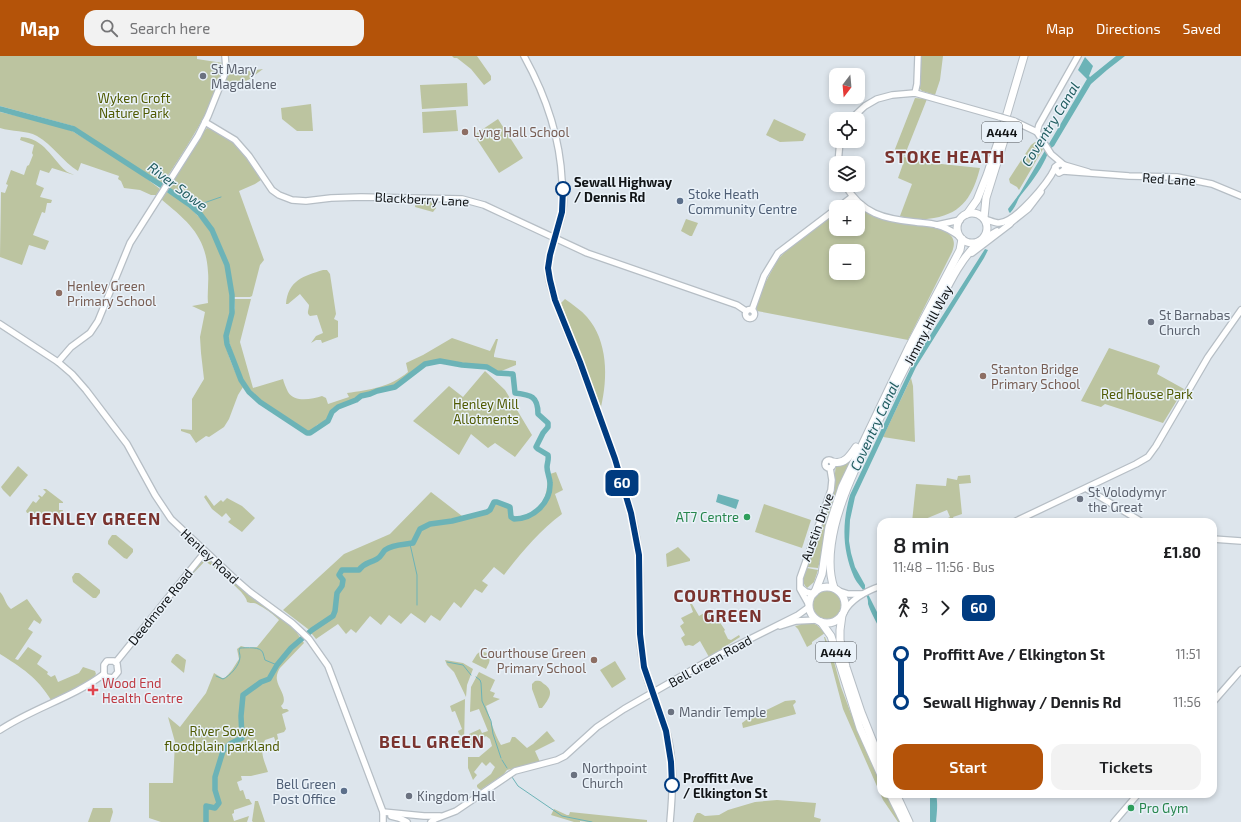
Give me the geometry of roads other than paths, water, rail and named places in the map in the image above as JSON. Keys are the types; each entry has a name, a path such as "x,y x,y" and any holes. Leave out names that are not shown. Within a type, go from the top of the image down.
{"highway":[{"name":"A444","path":"967,214 982,191 1024,56"},
{"name":"A444","path":"984,218 986,198 1028,56"},
{"path":"974,213 984,218 987,223 988,230 979,242 969,243 961,240 957,228 960,220 967,214 974,213"},
{"name":"Jimmy Hill Way","path":"826,567 829,527 840,491 909,347 960,250 961,240"},
{"name":"Jimmy Hill Way","path":"826,567 837,517 848,484 906,365 962,261 979,242"},
{"path":"831,465 840,463 847,459 874,418"},
{"path":"826,567 836,589 845,602 843,614 834,622 825,623 819,621 812,615 809,606 810,598 819,584 826,567"},
{"path":"814,593 826,587 836,589"},
{"name":"A444","path":"843,614 840,640 846,667 877,752"},
{"name":"A444","path":"819,621 831,636 860,728 877,766"},
{"path":"892,798 904,822"},
{"path":"898,798 909,822"}],"street":[{"path":"58,362 71,347 87,336 96,325 130,243 205,122 224,76 226,68 225,56"},
{"path":"524,56 544,98 557,139 560,154 563,206 551,248 549,262 551,287 615,459 634,528 640,570 641,654 652,693 664,723 670,751 672,786 670,822"},
{"path":"915,93 917,84 918,56"},
{"path":"1037,132 1040,123 1078,56"},
{"path":"859,112 877,99 892,95 915,93 1014,121 1037,132 1060,168 1024,208 1010,219 998,223 984,218"},
{"name":"Blackberry Lane","path":"205,122 236,141 250,156 272,190 292,200 306,201 361,197 462,199 484,205 587,253 737,305 749,311 768,269 782,250 829,214"},
{"name":"Red Lane","path":"1060,168 1094,174 1188,179 1212,184 1241,196"},
{"path":"948,287 970,255 1033,204 1049,180"},
{"path":"849,192 865,208 893,220 936,225 960,220"},
{"path":"847,200 852,196"},
{"path":"979,242 1010,224"},
{"path":"936,225 961,240"},
{"path":"1023,518 1112,477 1143,460 1152,453 1208,357 1241,310"},
{"name":"Henley Road","path":"0,324 58,362 72,374 123,438 165,511 180,528 250,592 292,623 309,639 328,666 383,814"},
{"name":"Austin Drive","path":"800,586 799,581 801,573 831,490 831,465"},
{"path":"1098,496 1098,488 1112,477"},
{"path":"1087,489 1135,518"},
{"path":"1217,539 1241,541"},
{"name":"Deedmore Road","path":"116,662 205,552"},
{"path":"800,586 806,592 814,593"},
{"path":"800,586 801,592 809,606"},
{"path":"843,614 851,602 877,587"},
{"path":"836,589 848,594 863,594"},
{"name":"Bell Green Road","path":"424,816 430,822 456,811 515,771 557,760 565,756 597,727 652,693 720,654 798,615 809,606"},
{"name":"Bell Green Road","path":"772,628 796,622 819,621"},
{"path":"111,661 116,662 118,672 115,676 110,678 106,677 104,674 105,663 111,661"},
{"path":"1217,697 1241,670"},
{"path":"0,730 23,716 84,688 104,674"},
{"path":"1114,822 1135,798"},
{"path":"383,814 384,822"},
{"name":"Bell Green Road","path":"383,814 405,819 424,816 444,816"},
{"name":"Bell Green Road","path":"383,814 405,819"},
{"path":"384,822 389,818 394,817"}],"water":[{"path":"1116,56 1125,56 1091,84 1054,146 1049,151 1038,173 1010,213 1008,209 1020,193 1087,79 1078,70 1085,57 1093,66 1089,76 1090,77"},
{"path":"985,249 988,250 916,367 855,497 850,520 849,541 851,553 855,567 877,612 877,624 869,607 866,594 854,577 847,556 844,536 847,505 850,495 915,359"},
{"path":"718,494 739,500 736,509 716,502"},
{"path":"930,798 936,798 936,822 930,822"}],"waterway":[{"name":"River Sowe","path":"0,109 74,129 170,191 200,214 212,230 227,265 232,295 232,313 226,336 227,344 241,380 249,392 260,402 307,433 310,433 328,421 332,412 338,407 356,400 361,396 395,387 425,364 440,361 487,367 497,373 513,374 515,393 529,396 535,400 537,403 538,414 548,423 548,427 543,433 536,447 548,455 547,471 550,481 550,490 544,503 534,513 514,519 511,517 510,507 494,502 490,510 487,512 452,521 430,524 420,529 413,543 388,548 378,558 365,564 359,570 342,570 339,575 343,580 342,586 337,593 333,616 312,630 291,648 277,665 269,679 261,682 243,695 241,716 242,738 230,744 223,751 215,777 215,790 219,803 215,808 206,806 206,822"},
{"path":"190,205 195,206 221,197"},
{"path":"410,544 417,575 417,605"},
{"path":"216,676 223,679 234,670 240,660 240,648 259,649 262,651 265,660 277,665"},
{"path":"447,662 463,665 471,675"},
{"path":"476,677 481,683 482,701 491,721 493,734 501,758"},
{"path":"502,760 507,768"},
{"path":"512,777 518,786 562,816 592,822"}],"place":[{"name":"St Mary Magdalene","path":"203,76"},
{"name":"Lyng Hall School","path":"465,132"},
{"name":"Sewall Highway / Dennis Rd","path":"563,189"},
{"name":"Stoke Heath Community Centre","path":"680,201"},
{"name":"Henley Green Primary School","path":"59,293"},
{"name":"St Barnabas Church","path":"1151,322"},
{"name":"Stanton Bridge Primary School","path":"983,376"},
{"name":"St Volodymyr the Great","path":"1080,499"},
{"name":"AT7 Centre","path":"747,517"},
{"name":"Courthouse Green Primary School","path":"594,660"},
{"name":"Wood End Health Centre","path":"93,690"},
{"name":"Mandir Temple","path":"671,712"},
{"name":"Northpoint Church","path":"574,775"},
{"name":"Proffitt Ave / Elkington St","path":"672,785"},
{"name":"Bell Green Post Office","path":"344,791"},
{"name":"Kingdom Hall","path":"409,796"},
{"name":"Pro Gym","path":"1131,808"}],"district":[{"name":"STOKE HEATH","path":"945,156"},
{"name":"HENLEY GREEN","path":"95,518"},
{"name":"COURTHOUSE GREEN","path":"733,605"},
{"name":"BELL GREEN","path":"432,741"}],"park label":[{"name":"Wyken Croft Nature Park","path":"134,106"},
{"name":"Red House Park","path":"1147,394"},
{"name":"Henley Mill Allotments","path":"486,412"},
{"name":"River Sowe floodplain parkland","path":"222,738"}],"water label":[{"name":"Coventry Canal","path":"1050,124"},
{"name":"Coventry Canal","path":"874,426"}]}
